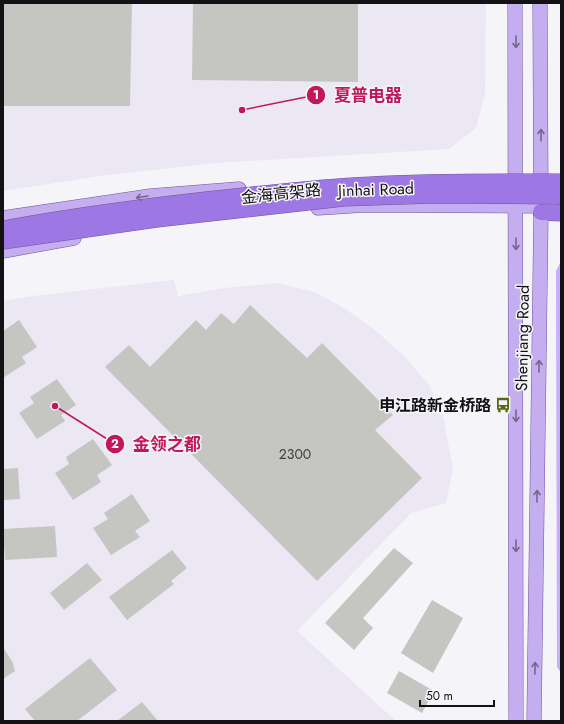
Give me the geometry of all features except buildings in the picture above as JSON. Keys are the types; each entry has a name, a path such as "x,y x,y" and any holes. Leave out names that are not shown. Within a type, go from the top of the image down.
{"highway":[{"name":"金海高架路","path":"3,229 103,212 291,191 437,182 561,182"},
{"name":"金海高架路","path":"3,241 157,219 344,198 434,195 561,196"},
{"path":"541,209 561,213"}],"main road":[{"name":"Shenjiang Road","path":"515,3 516,721"},
{"name":"Shenjiang Road","path":"534,721 541,209 540,3"},
{"name":"Jinhai Road","path":"3,218 151,196 371,179 516,174 561,175"},
{"name":"Jinhai Road","path":"3,250 130,229 237,214 364,205 516,205 541,209 561,206"}],"shaded area":[{"path":"3,3 486,3 485,93 476,128 449,149 216,163 100,176 3,191"},
{"path":"561,261 561,673 557,667 556,271"},
{"path":"174,280 178,296 225,288 276,283 315,292 344,308 374,329 406,358 429,385 443,416 453,469 446,503 411,513 297,631 396,721 3,721 3,301 33,296"}],"place":[{"name":"夏普电器","path":"242,110"},
{"name":"申江路新金桥路","path":"503,405"},
{"name":"金领之都","path":"55,406"}]}
